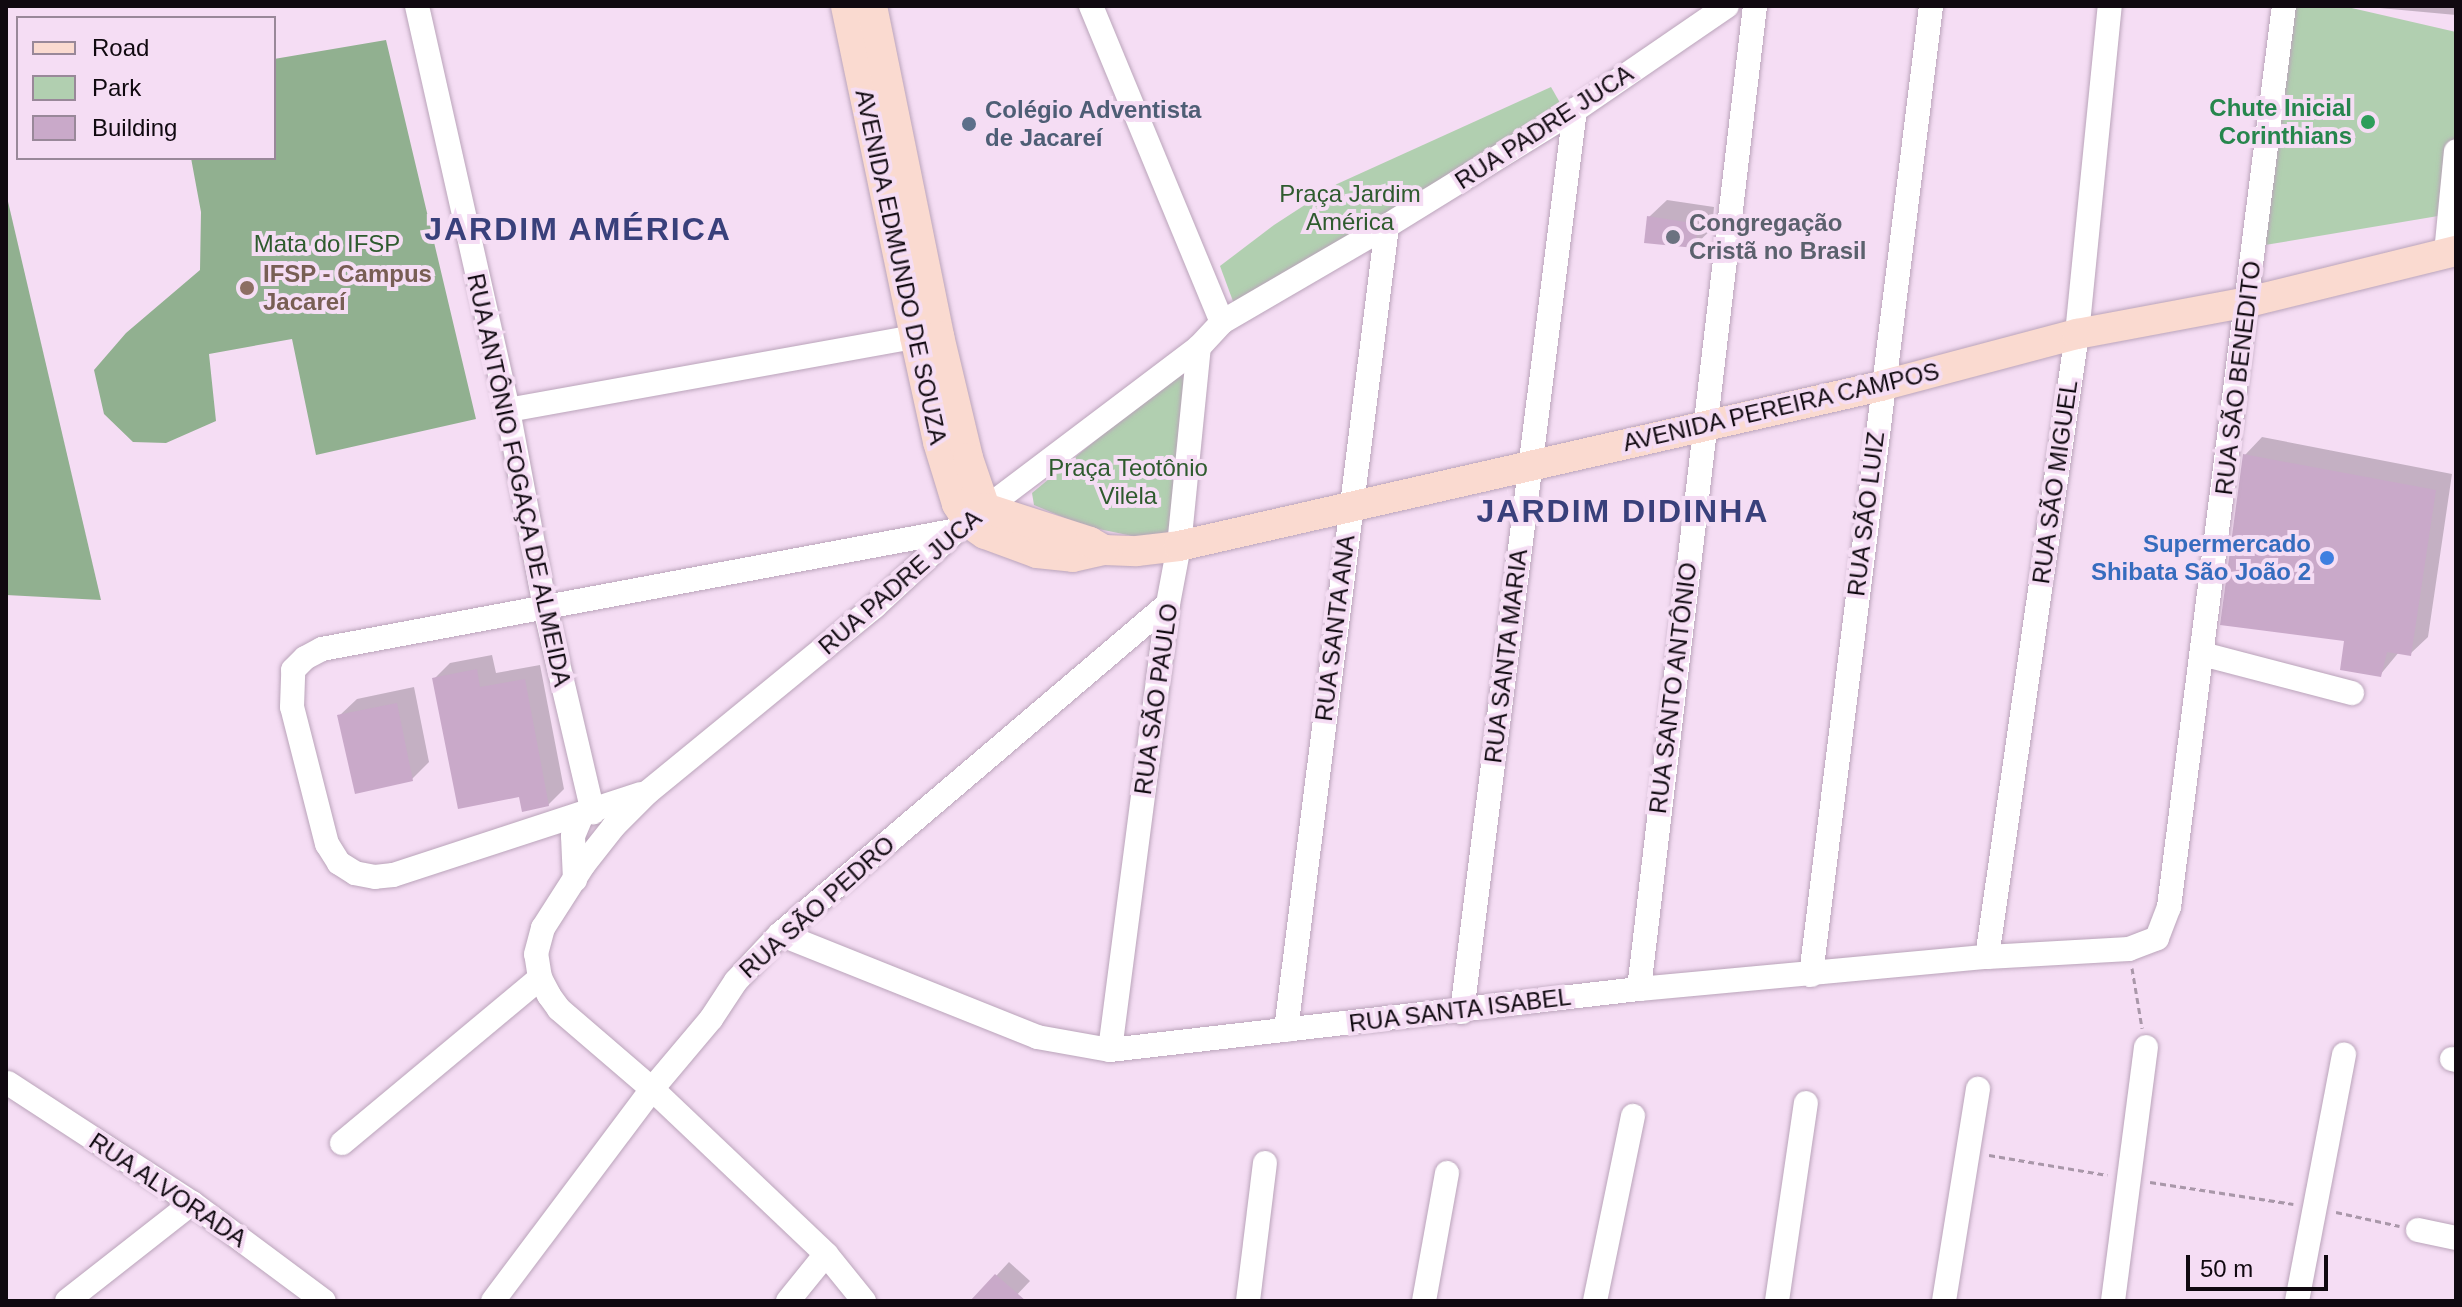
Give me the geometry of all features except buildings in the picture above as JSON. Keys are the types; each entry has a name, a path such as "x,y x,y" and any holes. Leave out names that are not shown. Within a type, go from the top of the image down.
{"main road":[{"name":"AVENIDA EDMUNDO DE SOUZA","path":"846,6 938,442 957,504 970,520"},
{"name":"AVENIDA EDMUNDO DE SOUZA","path":"872,6 939,336 968,458 970,520"},
{"name":"AVENIDA PEREIRA CAMPOS","path":"970,520 1004,543 1037,553 1073,557 1104,550 1137,551 1179,546 1349,509 1530,463 1881,386 2077,334 2248,302 2451,252"}],"street":[{"name":"RUA ANTÔNIO FOGAÇA DE ALMEIDA","path":"417,6 508,410 588,814"},
{"path":"1091,6 1222,322"},
{"name":"RUA PADRE JUCA","path":"540,978 536,954 543,928 614,826 648,792 875,606 970,520 1199,347 1222,322 1387,226 1575,110 1727,6"},
{"name":"RUA SANTO ANTÔNIO","path":"1639,989 1703,426 1755,6"},
{"name":"RUA SÃO LUIZ","path":"1811,975 1881,386 1931,6"},
{"name":"RUA SÃO MIGUEL","path":"1987,957 2077,334 2110,6"},
{"name":"RUA SÃO BENEDITO","path":"2157,938 2169,907 2284,6"},
{"name":"RUA SANTA MARIA","path":"1462,1012 1575,110"},
{"path":"2451,252 2456,152"},
{"name":"RUA SANTA ANA","path":"1286,1030 1349,509 1387,226"},
{"path":"508,410 915,337"},
{"name":"RUA SÃO PAULO","path":"1110,1050 1168,604 1179,546 1199,347"},
{"path":"648,792 393,875 375,877 355,873 339,863 327,844 292,707 293,670 305,658 322,649 545,608 970,520"},
{"name":"RUA SÃO PEDRO","path":"493,1301 652,1089 711,1019 736,981 780,934 1168,604"},
{"path":"2202,654 2352,693"},
{"path":"575,880 573,836 588,814"},
{"name":"RUA SANTA ISABEL","path":"780,934 1037,1037 1110,1050 1462,1012 1639,989 1987,957 2129,949 2157,938"},
{"path":"342,1143 540,978 559,1009 652,1089 826,1254 864,1301"},
{"path":"2113,1301 2146,1047"},
{"path":"2297,1301 2344,1054"},
{"name":"RUA ALVORADA","path":"8,1083 192,1203 324,1301"},
{"path":"1944,1301 1978,1089"},
{"path":"1777,1301 1806,1103"},
{"path":"1595,1301 1633,1116"},
{"path":"1248,1301 1265,1163"},
{"path":"1424,1301 1447,1173"},
{"path":"67,1301 192,1203"},
{"path":"2418,1230 2456,1238"},
{"path":"788,1301 826,1254"}],"path":[{"path":"2129,949 2146,1047"},
{"path":"1969,1152 2314,1208 2418,1230"}],"green space":[{"name":"Chute Inicial Corinthians","path":"2295,6 2343,6 2456,32 2456,213 2265,245"},
{"name":"Mata do IFSP","path":"386,40 476,419 316,455 292,339 209,354 216,421 166,443 133,442 104,414 94,370 126,333 200,270 201,212 191,160 276,160 276,59"},
{"name":"Praça Jardim América","path":"1551,87 1563,108 1234,304 1220,266 1274,225 1337,184"},
{"path":"6,193 101,600 6,595"},
{"name":"Praça Teotônio Vilela","path":"1178,372 1185,375 1176,530 1157,541 1084,526 1034,505 1032,493"}],"place":[{"name":"Chute Inicial Corinthians","path":"2368,122"},
{"name":"Colégio Adventista de Jacareí","path":"969,124"},
{"name":"Congregação Cristã no Brasil","path":"1673,237"},
{"name":"IFSP - Campus Jacareí","path":"247,288"},
{"name":"Supermercado Shibata São João 2","path":"2327,558"}],"district":[{"name":"JARDIM AMÉRICA","path":"578,229"},
{"name":"JARDIM DIDINHA","path":"1623,511"}]}
